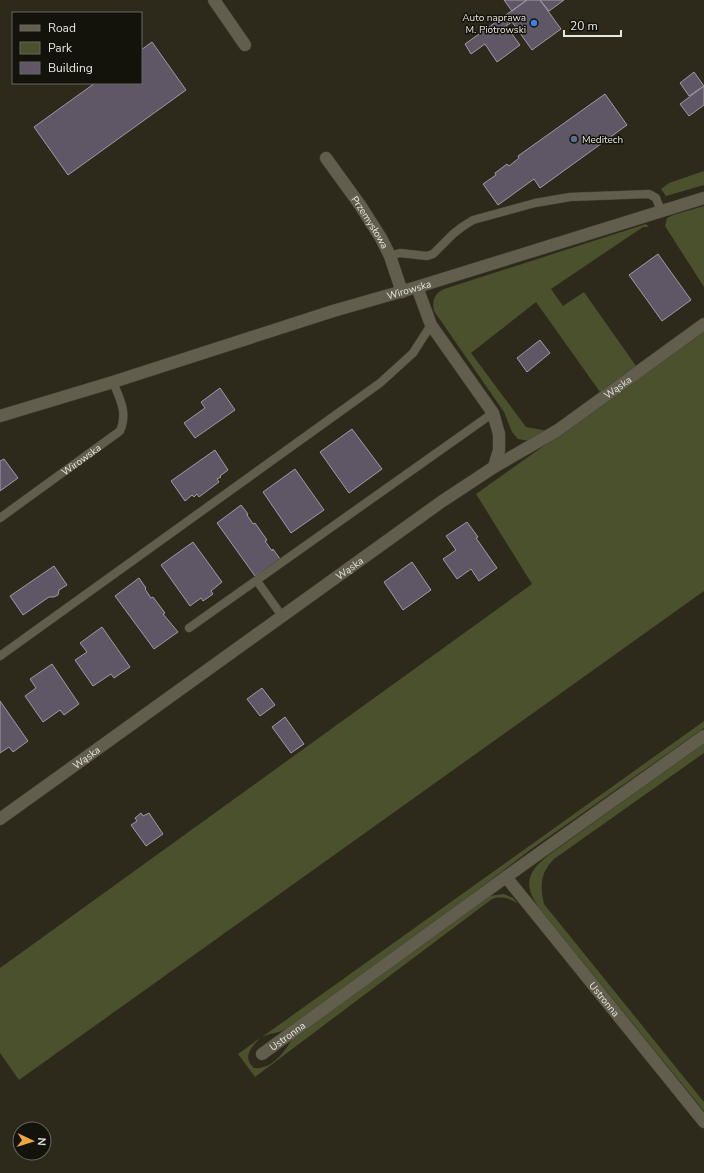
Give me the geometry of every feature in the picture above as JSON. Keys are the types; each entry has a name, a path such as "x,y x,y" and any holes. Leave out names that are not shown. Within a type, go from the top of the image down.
{"street":[{"path":"214,0 245,45"},
{"name":"Przemysłowa","path":"326,158 360,205 390,256 402,292"},
{"name":"Wirowska","path":"0,416 113,382 333,311 402,292 704,198"},
{"path":"417,287 431,325 493,413 499,434 499,450 494,467"},
{"name":"Wąska","path":"0,819 441,502 494,467 558,430 704,324"},
{"name":"Ustronna","path":"262,1054 704,736"},
{"name":"Ustronna","path":"506,877 704,1122"}],"lane":[{"path":"390,256 400,253 428,256 433,254 453,234 473,220 556,199 644,193 656,198 661,211"},
{"path":"0,656 380,383 413,353 431,325"},
{"name":"Wirowska","path":"0,518 120,431 124,423 124,413 113,382"},
{"path":"189,628 493,413"},
{"path":"257,581 282,616"}],"green space":[{"path":"704,171 704,185 666,196 661,189 669,183"},
{"path":"704,206 704,287 665,226 667,218"},
{"path":"646,224 649,227 643,227 551,289 563,306 584,292 636,366 600,392 536,302 471,353 526,427 548,431 529,441 518,439 512,432 504,412 434,311 434,298 444,289"},
{"path":"704,332 704,591 19,1080 0,1053 0,968 532,584 476,494"},
{"path":"704,721 704,728 530,850 412,940 288,1028 262,1037"},
{"path":"704,743 704,753 554,859 546,869 542,880 542,891 544,904 704,1102 704,1111 539,908 530,891 529,884 532,872 550,854"},
{"path":"504,894 513,898 518,904 506,898 492,899 255,1077 238,1054 260,1038 249,1053 248,1056 250,1064 254,1068 261,1068 272,1063 282,1054 293,1038 489,896"}],"building":[{"path":"504,0 527,0 512,11"},
{"path":"527,0 540,0 561,29 532,50 512,22 506,26 520,45 497,62 485,44 471,54 465,44"},
{"path":"540,0 564,0 549,11"},
{"path":"152,42 186,90 68,175 34,127 94,84 142,84 142,49"},
{"path":"694,72 704,86 689,96 680,83"},
{"path":"704,86 704,105 689,116 680,104"},
{"path":"605,94 627,125 540,188 534,179 498,205 483,184 496,175 495,173 507,164 509,166 519,158 518,156"},
{"path":"658,254 691,300 662,321 629,275"},
{"path":"540,340 550,353 527,372 517,358"},
{"path":"220,388 235,410 195,438 184,423 205,408 201,402"},
{"path":"352,429 382,469 349,493 320,452"},
{"path":"215,450 228,470 217,479 219,482 199,497 197,494 194,497 192,495 185,501 171,481"},
{"path":"4,459 18,478 0,491 0,461"},
{"path":"295,469 324,510 291,533 263,492"},
{"path":"241,505 253,524 255,523 267,540 265,541 272,551 273,549 280,559 255,576 217,523"},
{"path":"467,522 478,537 476,538 497,568 479,581 471,569 457,579 443,559 456,550 446,536"},
{"path":"193,542 222,582 211,591 213,594 203,601 201,598 190,606 161,565"},
{"path":"412,562 431,590 403,610 384,582"},
{"path":"54,566 67,585 59,590 58,595 49,597 23,615 10,596"},
{"path":"139,578 151,598 153,597 165,613 163,614 178,632 154,649 115,596"},
{"path":"102,627 130,667 114,678 111,674 93,686 75,660 87,652 80,643"},
{"path":"52,664 79,704 64,715 60,710 43,722 25,696 36,688 30,679"},
{"path":"262,688 275,705 260,716 247,699"},
{"path":"0,701 28,741 13,752 9,747 0,753"},
{"path":"285,717 304,744 291,753 272,727"},
{"path":"141,813 143,816 149,813 163,834 146,846 131,825 137,821 135,818"}],"place":[{"name":"Auto naprawa M. Piotrowski","path":"534,23"},
{"name":"Meditech","path":"574,139"}]}
